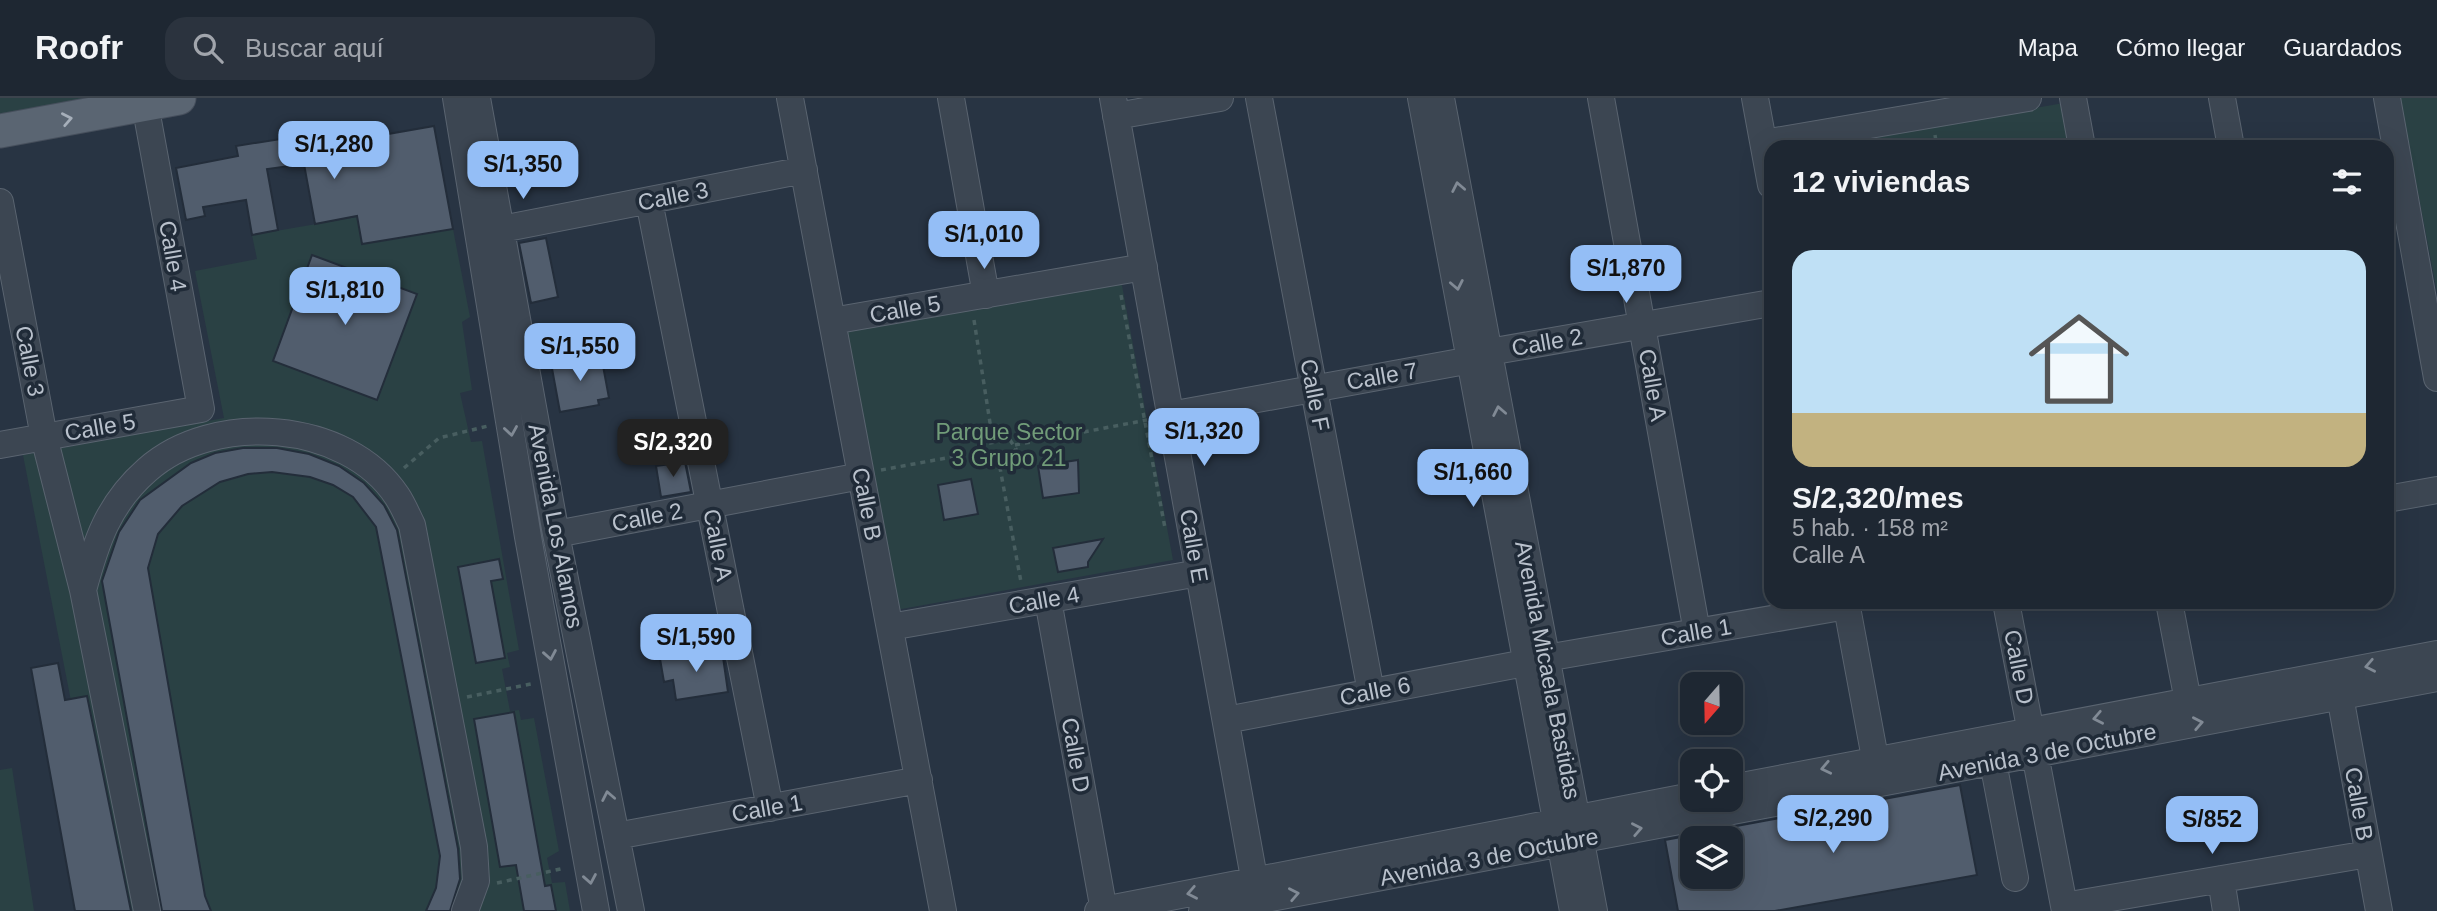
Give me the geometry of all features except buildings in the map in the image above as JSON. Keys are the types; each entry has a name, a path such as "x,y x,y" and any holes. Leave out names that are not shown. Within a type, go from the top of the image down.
{"main road":[{"path":"0,131 179,98"}],"street":[{"name":"Avenida Los Alamos","path":"456,98 497,247 631,911"},
{"name":"Avenida Los Alamos","path":"477,98 497,247 509,423 596,911"},
{"name":"Calle B","path":"790,98 943,911"},
{"path":"951,98 978,296"},
{"path":"1115,107 1220,98"},
{"name":"Calle F","path":"1259,98 1371,692"},
{"name":"Avenida Micaela Bastidas","path":"1421,98 1480,356"},
{"name":"Avenida Micaela Bastidas","path":"1441,98 1480,356 1535,660 1568,831 1594,911"},
{"name":"Calle A","path":"1601,98 1696,632"},
{"path":"1755,98 1764,148"},
{"path":"1776,140 1920,107 2028,98"},
{"path":"2073,98 2081,140"},
{"path":"2222,98 2230,140"},
{"path":"2387,98 2391,140"},
{"name":"Calle 4","path":"145,104 201,409"},
{"name":"Calle E","path":"1115,107 1144,267 1158,418 1199,573 1258,897"},
{"name":"Calle 3","path":"497,247 649,201 804,170"},
{"path":"2395,193 2434,344 2437,377"},
{"name":"Calle A","path":"649,201 771,808"},
{"name":"Calle 3","path":"0,202 44,437 83,590 147,911"},
{"name":"Calle 5","path":"832,321 1144,267"},
{"name":"Calle 2","path":"1480,356 1764,304"},
{"name":"Calle 7","path":"1158,418 1480,356"},
{"name":"Calle 5","path":"0,445 201,409"},
{"path":"83,590 97,538 112,511 147,470 173,450 206,439 257,432 295,434 331,445 380,477 397,495 412,525 474,847 470,900"},
{"name":"Calle 2","path":"556,534 861,475"},
{"path":"2394,498 2437,490"},
{"name":"Calle 4","path":"890,627 1199,573"},
{"name":"Calle D","path":"1037,602 1102,911"},
{"name":"Calle 1","path":"1535,660 1820,609"},
{"path":"1848,609 1875,758"},
{"name":"Calle D","path":"2007,609 2064,909"},
{"path":"2170,609 2188,701"},
{"name":"Avenida 3 de Octubre","path":"1202,911 1568,831 1993,762 2033,743 2188,701 2437,654"},
{"name":"Calle 6","path":"1226,720 1535,660"},
{"name":"Avenida 3 de Octubre","path":"1743,786 1875,758 2033,743 2340,696 2437,678"},
{"name":"Calle B","path":"2340,696 2379,911"},
{"path":"1993,762 2015,878"},
{"name":"Calle 1","path":"616,836 919,780"},
{"name":"Avenida 3 de Octubre","path":"1568,831 1680,799"},
{"name":"Avenida Micaela Bastidas","path":"1568,831 1573,911"},
{"path":"2064,909 2368,854"},
{"path":"2221,879 2226,911"},
{"name":"Avenida 3 de Octubre","path":"1102,911 1258,897"}],"path":[{"path":"1119,283 1158,418 1165,530"},
{"path":"978,296 993,442"},
{"path":"1015,445 1158,418"},
{"path":"400,472 439,438 509,423"},
{"path":"1010,440 1015,445 1015,452 998,457 986,459 979,453 982,444 1010,440"},
{"path":"861,475 979,453"},
{"path":"998,457 1037,602"},
{"path":"446,701 506,689"},
{"path":"470,900 549,871"}],"green space":[{"path":"0,98 117,98 0,120"},
{"path":"2400,98 2437,98 2437,292"},
{"path":"2064,103 2071,140 1851,140"},
{"path":"357,217 362,244 453,229 470,317 462,322 472,390 460,393 471,442 482,441 519,650 507,653 510,667 502,669 510,711 519,710 521,720 534,718 559,851 547,858 552,883 565,882 570,911 112,911 23,455 224,418 195,271 257,259 252,235"},
{"name":"Parque Sector 3 Grupo 21","path":"1121,280 1173,560 896,610 844,330"},
{"path":"12,768 34,911 0,911 0,770"}]}
